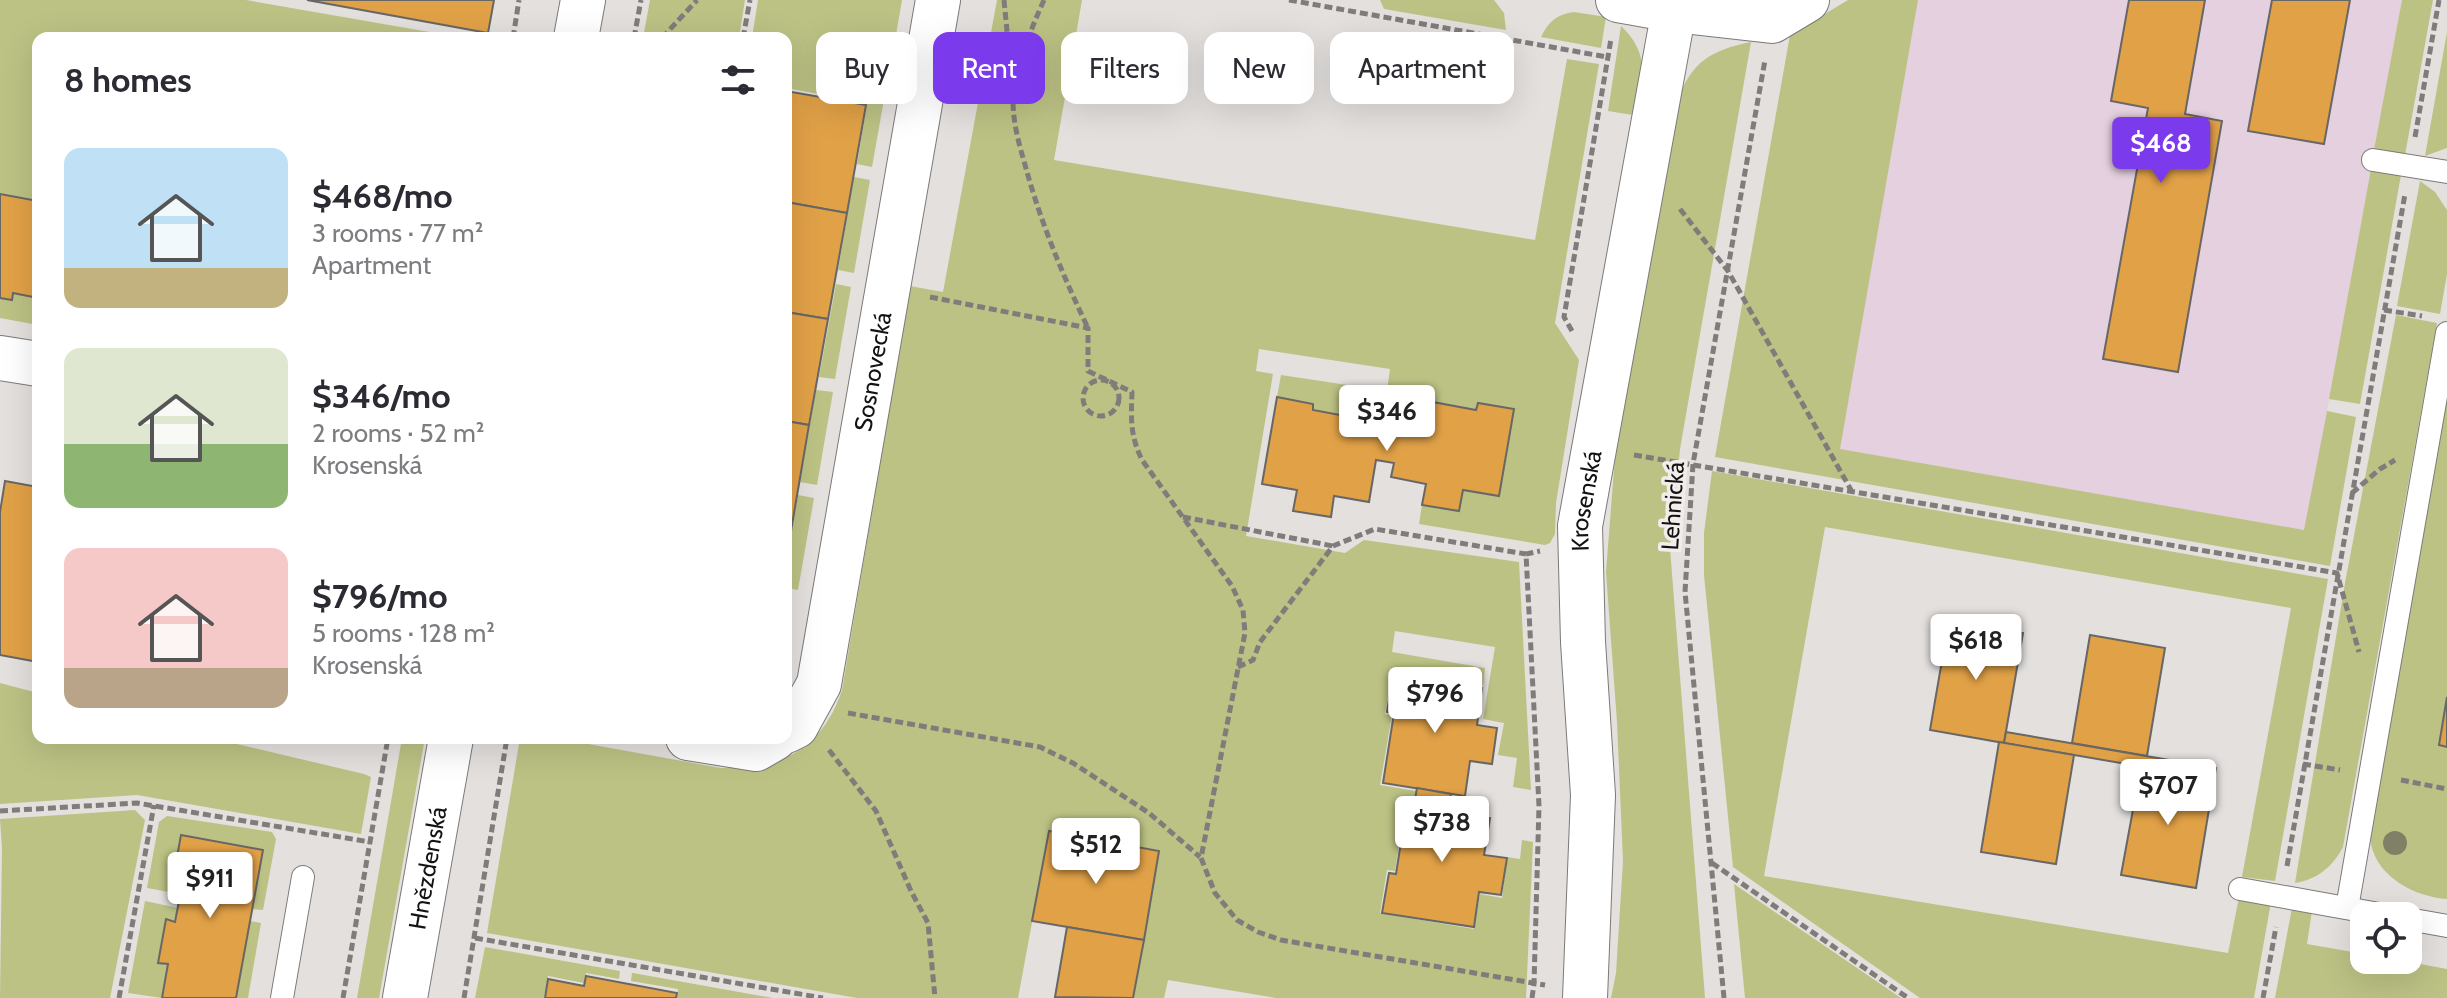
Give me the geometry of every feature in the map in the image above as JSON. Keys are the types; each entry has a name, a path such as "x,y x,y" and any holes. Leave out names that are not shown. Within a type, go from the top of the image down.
{"street":[{"path":"577,32 583,0"},
{"name":"Sosnovecká","path":"813,715 938,0"},
{"path":"1618,0 1674,10 1789,11"},
{"name":"Krosenská","path":"1586,995 1593,795 1583,642 1580,526 1674,10"},
{"path":"0,358 32,363"},
{"name":"Hnězdenská","path":"405,998 450,744"},
{"path":"725,744 756,749 765,744"}],"lane":[{"path":"2373,160 2447,172"},
{"path":"2347,908 2447,333"},
{"path":"282,998 303,877"},
{"path":"2240,889 2350,909"},
{"path":"2422,922 2447,926"}],"path":[{"path":"514,32 519,0"},
{"path":"635,32 641,0"},
{"path":"668,32 697,0"},
{"path":"744,32 750,0"},
{"path":"1004,0 1007,32"},
{"path":"1030,32 1044,0"},
{"path":"1289,0 1607,57"},
{"path":"2263,998 2439,0"},
{"name":"Lehnická","path":"1724,998 1685,592 1693,464 1728,271 1789,11"},
{"path":"1013,104 1015,127 1032,193 1088,328 1088,371 1132,392 1133,441 1142,460 1232,586 1243,610 1245,633 1201,858"},
{"path":"1644,164 1728,271 1851,490"},
{"path":"924,296 1088,328"},
{"path":"2384,310 2425,317"},
{"path":"1097,380 1107,380 1119,396 1117,406 1103,416 1088,410 1083,394 1088,385 1097,380"},
{"path":"1622,453 2337,573"},
{"path":"1183,517 1333,546"},
{"path":"1238,668 1253,660 1260,642 1333,546 1375,529 1526,554"},
{"path":"2337,573 2360,656"},
{"path":"935,998 928,923 876,811 816,733 813,715 1040,747 1073,763 1149,813 1201,858 1215,893 1237,920 1258,932 1281,940 1569,988 1586,995"},
{"path":"343,998 387,744"},
{"path":"464,998 506,744"},
{"path":"2303,764 2344,770"},
{"path":"2390,778 2447,789"},
{"path":"0,811 137,803 370,842"},
{"path":"119,998 154,805"},
{"path":"1711,862 1908,998"},
{"path":"475,938 823,998"}],"shaded area":[{"path":"1918,0 2402,0 2305,531 1839,449"}],"green space":[{"path":"0,0 246,0 430,32 32,32 32,200 0,194"},
{"path":"650,0 745,0 740,32 644,32"},
{"path":"758,0 902,0 897,32 816,32 816,94 792,89 792,32 753,32"},
{"path":"997,0 1082,0 1076,32 1061,32 1061,104 1064,104 1054,160 1535,240 1567,59 1599,64 1555,323 1579,360 1556,503 1555,534 1550,543 1545,545 1419,524 1422,505 1459,511 1463,490 1499,496 1514,409 1478,403 1476,410 1406,397 1399,433 1382,429 1382,422 1313,410 1313,404 1277,397 1281,375 1387,391 1390,369 1259,349 1256,371 1273,374 1246,536 1345,553 1364,540 1519,562 1531,790 1513,787 1517,758 1498,755 1504,723 1483,719 1495,647 1395,631 1392,652 1485,668 1483,685 1392,671 1385,714 1392,715 1380,785 1416,791 1413,802 1406,801 1395,871 1387,870 1380,913 1474,929 1480,894 1502,898 1507,857 1520,859 1522,840 1533,842 1526,998 1276,998 1168,980 1164,998 1133,998 1159,851 1049,831 1018,998 857,998 487,933 519,744 588,744 721,768 743,768 763,765 797,752 824,727 842,690 910,286 943,292 978,104 1045,104 1045,32 991,32"},
{"path":"1380,0 1494,0 1504,13 1506,30 1384,9"},
{"path":"1848,0 1918,0 1840,449 2304,530 2327,411 2356,417 2330,566 1715,457 1790,35"},
{"path":"2402,0 2433,0 2405,155 2374,150"},
{"path":"1574,12 1606,17 1601,48 1541,37 1554,20"},
{"path":"1621,26 1631,36 1641,57 1643,79 1639,116 1608,111"},
{"path":"2447,32 2447,148 2425,156"},
{"path":"1751,42 1680,449 1670,548 1705,998 1611,998 1616,973 1623,861 1606,572 1615,457 1677,102 1689,77 1704,60 1725,49"},
{"path":"867,104 883,104 872,167 857,164"},
{"path":"2371,169 2401,175 2360,404 2329,399"},
{"path":"854,177 870,180 854,273 838,270"},
{"path":"2420,181 2435,192 2447,210 2447,274 2440,314 2397,306"},
{"path":"836,284 851,287 835,379 819,377"},
{"path":"13,293 32,297 32,324 0,318 0,298 12,300"},
{"path":"2396,315 2437,323 2343,847 2324,871 2295,883 2345,583"},
{"path":"816,390 833,392 817,485 800,482"},
{"path":"2447,395 2447,697 2439,745 2447,747 2447,899 2411,890 2390,876 2375,856 2371,844 2371,825"},
{"path":"1712,471 2328,579 2275,881 2242,877 2291,608 1825,527 1764,876 2228,953 2239,897 2271,902 2254,998 1920,998 1733,867 1704,575 1704,533"},
{"path":"798,495 814,498 798,590 792,589 792,530"},
{"path":"0,683 32,691 32,744 236,744 371,777 361,834 137,795 0,804"},
{"path":"401,744 424,744 379,998 357,998"},
{"path":"135,810 145,820 110,998 0,998 0,819"},
{"path":"167,816 272,832 276,839 263,910 252,909 262,850 181,835 187,859 180,894 147,888 159,822"},
{"path":"1734,884 1901,998 1745,998"},
{"path":"145,901 178,908 175,922 167,920 159,963 168,964 162,998 128,993"},
{"path":"2292,908 2312,911 2307,944 2350,952 2350,974 2422,974 2422,964 2447,969 2447,998 2275,998"},
{"path":"250,921 261,923 248,998 236,998"},
{"path":"485,947 620,971 619,979 586,973 584,983 548,976 544,998 475,998"},
{"path":"632,973 773,998 677,998 678,989 631,981"}],"building":[{"path":"307,0 494,0 488,32"},
{"path":"2129,0 2205,0 2185,114 2222,121 2178,372 2103,359 2148,108 2111,101"},
{"path":"2272,0 2350,0 2324,144 2248,131"},
{"path":"792,92 816,96 816,104 866,105 847,213 792,203"},
{"path":"0,194 32,200 32,297 13,293 12,300 0,298"},
{"path":"792,203 847,213 828,319 792,313"},
{"path":"792,313 828,319 809,425 792,422"},
{"path":"1277,397 1313,404 1313,410 1383,423 1382,429 1399,433 1406,397 1476,410 1478,403 1514,409 1499,496 1463,490 1459,511 1422,505 1426,484 1391,477 1394,463 1376,460 1369,502 1334,496 1331,517 1293,511 1297,490 1262,484"},
{"path":"792,422 809,425 792,525"},
{"path":"5,481 32,486 32,661 0,655 0,512"},
{"path":"1949,620 2023,633 2004,743 1930,730"},
{"path":"2090,635 2165,648 2147,756 2072,743"},
{"path":"1393,674 1482,688 1477,725 1497,728 1492,764 1470,761 1465,796 1383,783 1394,713 1387,712"},
{"path":"2447,697 2447,747 2439,745"},
{"path":"2006,732 2216,768 2214,779 2004,743"},
{"path":"1999,742 2074,755 2056,864 1981,852"},
{"path":"2141,766 2214,779 2196,888 2121,875"},
{"path":"1417,788 1451,794 1448,812 1490,818 1484,855 1507,858 1501,895 1479,892 1474,927 1382,913 1389,873 1396,874 1407,804 1414,805"},
{"path":"1049,831 1159,851 1144,940 1032,921"},
{"path":"181,835 263,850 236,998 162,998 168,964 158,963 166,919 175,922 187,859 177,857"},
{"path":"1067,927 1144,940 1133,998 1055,997"},
{"path":"586,976 677,993 676,998 545,998 548,979 584,986"}]}
